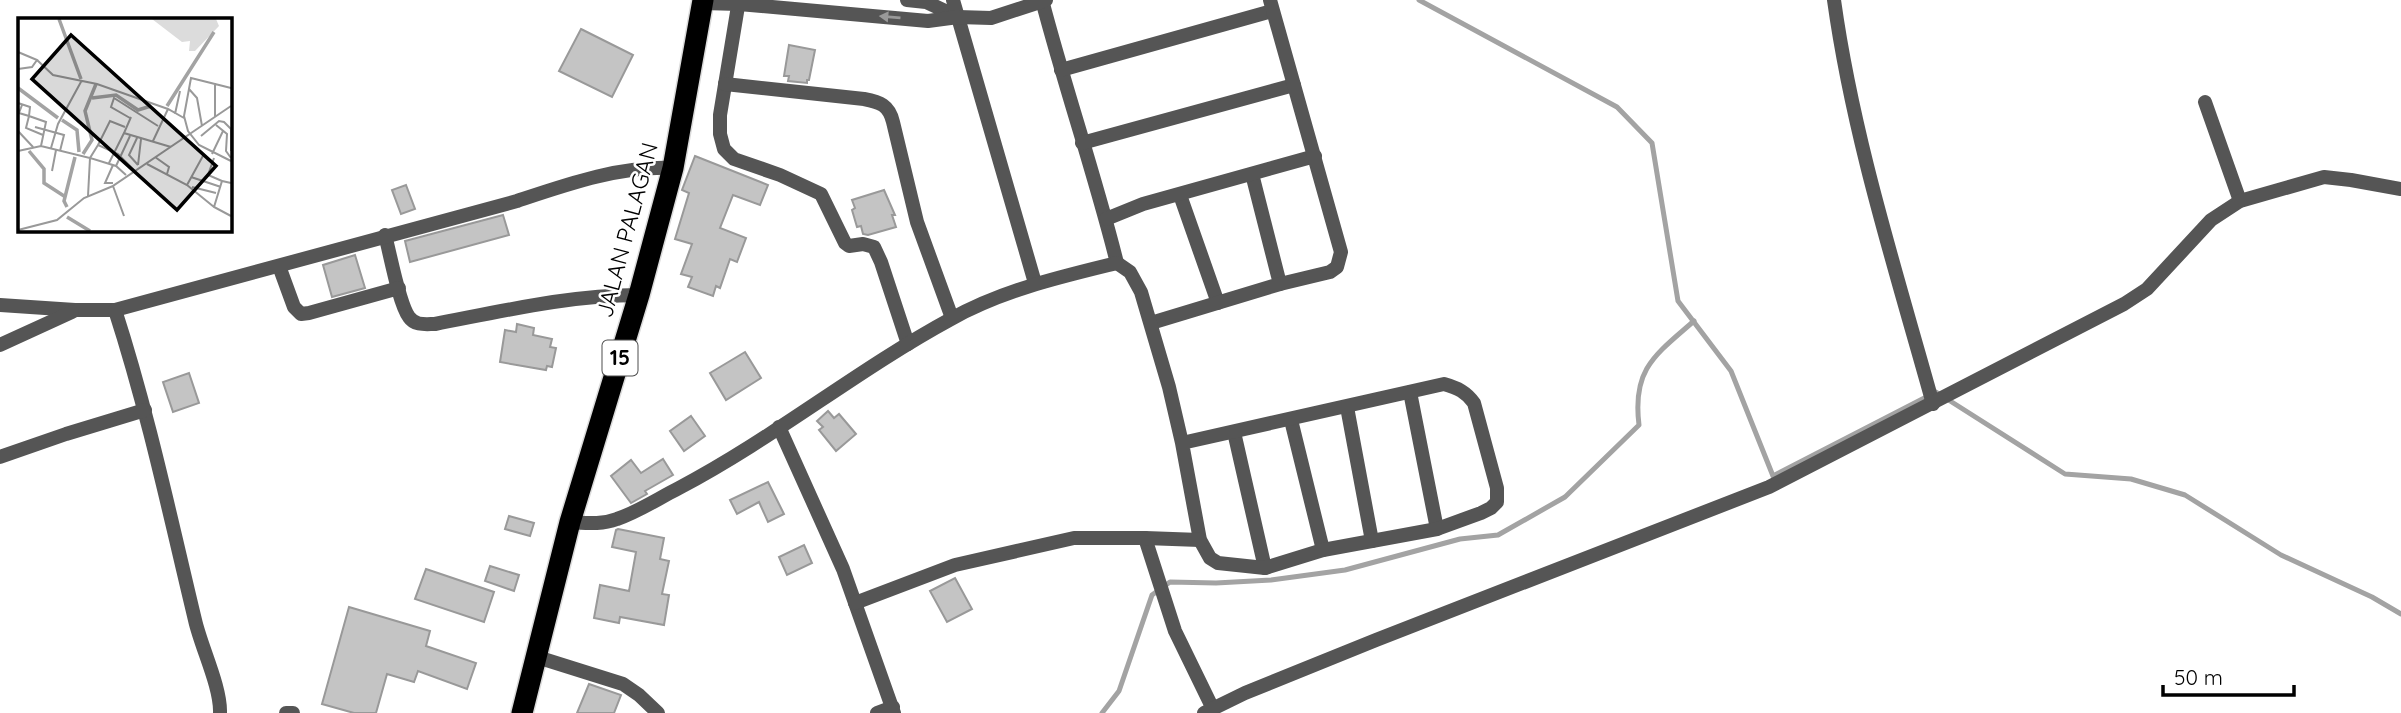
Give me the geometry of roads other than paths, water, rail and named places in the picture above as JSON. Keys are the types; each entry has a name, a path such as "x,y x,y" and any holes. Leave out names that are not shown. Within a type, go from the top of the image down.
{"highway":[{"name":"JALAN PALAGAN","path":"522,713 570,522 639,295 673,168 703,2"}],"street":[{"path":"907,0 926,2 958,17"},
{"path":"953,0 1035,283"},
{"path":"703,2 739,2 928,21 958,17 990,18 1044,0 1060,70 1117,263 1130,272 1141,292 1151,323 1182,443 1200,540 1210,558 1218,563 1265,568 1322,551 1437,529 1491,508 1497,502 1497,488 1474,403 1458,388 1444,384 1182,443"},
{"path":"1834,0 1841,50 1861,142 1932,397"},
{"path":"739,2 720,115 720,135 724,149 734,159 780,175 821,194 845,243 849,246 863,244 874,247 908,344"},
{"path":"1060,70 1271,5 1341,252 1340,260 1337,267 1330,272 1280,284 1151,323"},
{"path":"725,84 864,99 888,108 918,222 952,318"},
{"path":"1082,143 1294,85"},
{"path":"2205,102 2240,201"},
{"path":"1106,219 1143,204 1315,156"},
{"path":"0,305 115,310 517,201 574,181 648,167 673,168"},
{"path":"1252,174 1280,284"},
{"path":"1145,538 1175,631 1209,711 1376,640 1769,487 1932,397 2124,304 2147,289 2211,220 2240,201 2324,177 2401,189"},
{"path":"1180,195 1218,303"},
{"path":"385,235 399,288 409,317 415,323 435,324 586,296 639,295"},
{"path":"570,522 598,524 619,519 714,469 908,344 952,318 994,298 1035,283 1117,263"},
{"path":"279,266 294,307 301,314 399,288"},
{"path":"0,345 75,310"},
{"path":"115,310 145,410 220,713"},
{"path":"1410,392 1437,529"},
{"path":"1347,407 1372,541"},
{"path":"0,457 145,410"},
{"path":"1292,419 1322,551"},
{"path":"779,426 843,569 893,710 877,713"},
{"path":"1234,432 1265,568"},
{"path":"855,603 955,565 1074,538 1200,540"},
{"path":"537,657 623,684 658,713"},
{"path":"286,713 293,713"}],"waterway":[{"path":"1419,0 1617,107 1652,143 1678,301 1731,371 1773,476 1936,392 2065,474 2131,479 2185,495 2281,555 2372,597 2401,614"},
{"path":"1102,713 1119,691 1152,595 1170,582 1271,580 1345,570 1460,539 1498,535 1565,497 1639,425 1639,390 1643,376 1658,354 1694,321"}]}
